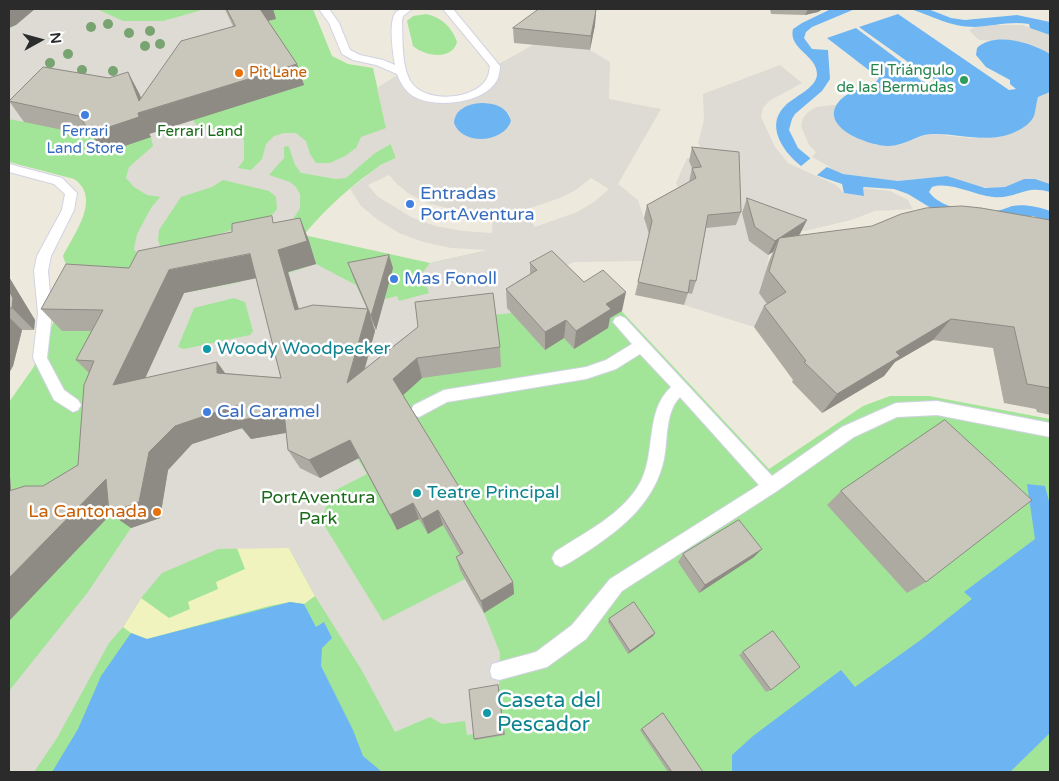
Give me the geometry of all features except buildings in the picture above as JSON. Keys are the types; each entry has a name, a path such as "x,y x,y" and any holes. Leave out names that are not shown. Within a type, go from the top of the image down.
{"lane":[{"path":"324,9 334,23 346,52 357,58 379,62 402,72"},
{"path":"407,9 397,13 402,72 408,88 433,99 463,97 479,92 491,84 496,72 495,66 448,9"},
{"path":"9,168 58,181 71,193 68,210 44,256 41,271 45,314 40,358 59,396 73,405"},
{"path":"620,322 771,486"},
{"path":"419,410 444,396 586,373 611,365 642,346"},
{"path":"561,558 627,513 642,495 652,473 664,406 668,398 680,388"},
{"path":"499,671 540,660 579,632 616,585 771,486 848,432 896,410 937,408 1050,430"}],"green space":[{"name":"PortAventura Park","path":"9,9 313,9 332,56 348,64 373,68 388,136 396,158 359,181 323,214 304,235 430,263 489,250 552,270 601,289 769,469 863,406 890,396 929,396 1050,419 1050,772 9,772 9,402 33,368 73,278 70,277 63,256 79,227 86,206 86,196 82,187 74,179 9,162"},
{"path":"426,14 441,20 449,27 457,42 450,52 437,55 430,54 413,46 407,21 413,16"}],"sand":[{"path":"237,548 289,548 315,596 304,604 290,602 269,606 147,639 131,633 123,627 141,598 169,618 190,609 188,602 218,589 216,582 245,569"}],"shaded area":[{"path":"33,9 97,9 123,21 163,21 202,10 225,9 243,46 193,120 199,129 232,129 240,133 244,141 244,160 238,168 251,170 262,159 266,144 274,136 284,133 296,133 306,141 310,154 316,163 330,163 345,156 356,148 361,137 386,128 377,88 402,72 414,91 444,99 479,92 495,66 533,45 554,47 570,37 567,48 590,50 610,62 609,99 661,109 618,184 638,200 649,234 681,196 676,183 687,158 704,156 698,143 704,120 703,94 780,65 802,83 769,101 763,108 761,117 775,147 788,163 836,185 844,193 863,196 863,188 890,191 908,200 913,209 875,211 851,220 805,231 785,228 749,241 769,255 766,271 768,318 754,327 684,305 643,261 575,262 552,270 512,304 511,313 494,315 368,392 305,331 288,273 316,264 356,285 365,304 397,296 399,301 429,293 422,273 430,263 487,250 451,248 423,242 399,233 378,220 361,206 350,189 380,165 396,158 391,144 375,153 346,178 336,179 301,173 295,165 289,147 284,147 284,158 269,175 290,182 300,194 300,208 292,221 142,261 134,249 137,234 151,208 160,197 147,195 134,187 126,178 129,167 153,146 151,137 136,109 24,122 9,119 9,28 16,25","holes":["481,103 491,104 504,109 509,114 511,121 498,135 483,139 468,137 460,132 454,123 455,117 462,108","389,175 408,193 427,203 447,208 493,214 492,233 463,231 435,226 411,217 377,196 368,185","591,178 609,189 594,202 577,212 535,227 524,210 560,198 576,190","223,180 269,191 276,197 277,209 265,219 210,237 161,249 158,240 159,230 181,197 212,187"]},
{"path":"1022,25 1050,35 1050,54 1037,47 1019,42 979,40 969,30 975,27"},
{"path":"1050,92 1050,184 1035,179 1024,179 1005,187 993,188 974,186 947,176 899,181 843,174 832,171 828,166 812,157 816,152 809,145 801,126 803,118 816,107 836,105 835,116 844,130 859,139 876,145 900,145 931,134 993,138 1012,133 1026,126 1038,97"},
{"path":"239,262 261,275 314,377 112,388 184,293 241,282","holes":["234,298 245,302 253,331 250,335 184,349 178,347 194,308"]},
{"path":"282,428 357,458 367,474 332,492 321,520 383,621 465,579 484,613 500,653 499,687 475,734 467,735 465,721 442,724 430,717 395,732 361,669 315,596 289,548 218,549 162,573 141,598 123,627 109,643 57,738 34,772 9,772 9,691 88,592 131,528 160,518 168,470 192,444 235,430"}],"water":[{"path":"831,9 855,9 812,27 806,32 804,38 812,49 828,50 830,79 822,91 795,114 792,119 789,130 798,148 815,162 843,174 898,181 947,176 985,188 1005,187 1024,179 1035,179 1050,184 1050,192 1034,190 1009,196 993,197 954,187 939,186 932,187 929,192 934,198 958,209 996,211 1017,205 1041,208 1050,211 1050,222 1033,216 944,216 908,194 894,189 864,187 864,196 844,193 842,184 810,172 794,160 781,143 776,124 785,106 813,84 817,74 813,62 795,42 793,29"},
{"path":"910,9 928,9 951,18 965,20 1017,15 1050,22 1050,35 1030,28 1029,24 1022,23 966,27 942,21"},
{"name":"El Triángulo de las Bermudas","path":"898,14 1009,90 1016,89 1010,84 1010,80 986,67 976,55 977,48 993,40 1014,40 1034,46 1050,54 1050,92 1038,97 1032,120 1021,129 999,137 977,138 931,134 894,146 871,143 850,134 842,128 836,121 834,113 837,104 849,93 876,82 879,78 827,38 856,28 904,64 920,80 927,83 933,82 934,79 927,72 908,62 859,27"},
{"path":"481,103 499,106 509,116 511,121 500,134 483,139 465,135 458,130 454,123 457,114 467,106"},
{"path":"1027,484 1045,486 1050,505 1050,733 1010,772 732,772 732,755 753,736 841,670 855,687 922,639 972,599 964,592 1035,539"},
{"path":"290,602 304,604 316,627 324,622 332,638 322,648 321,666 353,730 363,756 382,772 52,772 78,729 101,676 131,633 147,639"}],"pier":[{"path":"812,157 828,166 816,176 800,167"}],"place":[{"name":"Pit Lane","path":"239,73"},
{"name":"El Triángulo de las Bermudas","path":"964,80"},
{"name":"Ferrari Land Store","path":"85,115"},
{"name":"Entradas PortAventura","path":"410,204"},
{"name":"Mas Fonoll","path":"394,279"},
{"name":"Woody Woodpecker","path":"207,349"},
{"name":"Cal Caramel","path":"207,412"},
{"name":"Teatre Principal","path":"417,493"},
{"name":"La Cantonada","path":"157,512"},
{"name":"Caseta del Pescador","path":"487,713"}],"park label":[{"name":"Ferrari Land","path":"200,132"}]}
